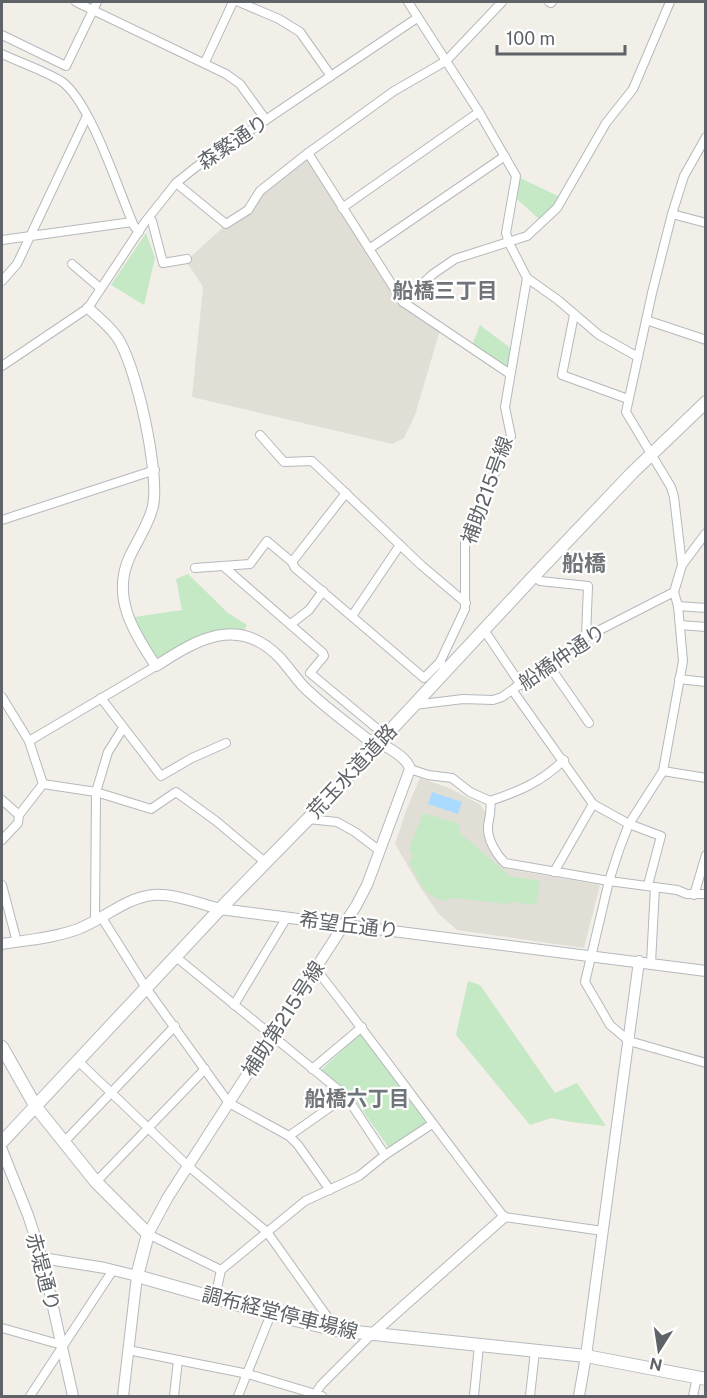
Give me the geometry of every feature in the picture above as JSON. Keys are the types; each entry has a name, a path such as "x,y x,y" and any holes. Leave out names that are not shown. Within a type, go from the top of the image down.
{"main road":[{"name":"荒玉水道道路","path":"2,1142 414,705 428,682 484,630 652,454 705,402"},
{"path":"2,1047 36,1107 96,1182 148,1234 137,1276"},
{"name":"調布経堂停車場線","path":"137,1276 336,1330 586,1356 701,1378"}],"street":[{"path":"76,2 95,5 205,62 240,84 266,120"},
{"path":"205,62 233,2"},
{"path":"239,2 279,19 300,32 331,76"},
{"path":"176,183 226,224 248,210 260,191 308,153 394,91 446,61 502,2"},
{"path":"403,302 433,274 455,259 527,236 557,208 606,123 633,89 670,2"},
{"path":"412,4 417,18 479,112 516,176 506,233 527,278 599,334 638,357"},
{"path":"2,35 66,66 95,5"},
{"name":"森繁通り","path":"88,308 139,232 176,183 196,167 417,18"},
{"path":"2,54 62,82 78,98 132,222 139,232"},
{"path":"342,208 479,112"},
{"path":"2,281 17,264 87,116"},
{"path":"682,565 671,487 626,412 672,214 684,176 705,137"},
{"path":"308,153 403,302 510,374"},
{"path":"369,249 505,156"},
{"path":"672,214 705,223"},
{"path":"149,218 152,221 163,263 187,259"},
{"path":"2,240 132,222"},
{"path":"72,264 100,288"},
{"name":"補助215号線","path":"444,666 466,603 465,542 511,436 505,407 527,278"},
{"path":"2,366 88,308 116,336 126,354 155,470 155,494 145,529 126,567 123,597 127,618 156,666"},
{"path":"574,315 562,375 628,399"},
{"path":"646,320 705,340"},
{"path":"260,435 284,462 312,461 400,545 466,603"},
{"path":"2,520 155,470"},
{"path":"292,562 346,493"},
{"path":"705,533 682,565 674,592 678,606 683,661 663,771 629,824 609,881 585,982 610,1025 629,1041 705,1063"},
{"path":"195,568 250,564 267,542 428,682"},
{"path":"352,616 400,545"},
{"path":"223,566 323,653 324,656 309,673 380,731 378,742"},
{"path":"534,576 540,581 588,586 586,637"},
{"path":"291,624 309,610 323,591"},
{"name":"船橋仲通り","path":"414,705 463,699 493,700 513,691 586,637 674,592"},
{"path":"678,606 705,608"},
{"path":"680,625 705,627"},
{"path":"484,630 521,684"},
{"path":"29,741 202,638 224,634 241,635 260,643 278,656 315,697 367,739 378,742 408,763 410,769 428,775 452,778 470,792 490,801 525,789 564,760"},
{"path":"548,664 589,723"},
{"path":"679,679 705,682"},
{"path":"513,691 593,804 629,824 662,836 652,886 651,963"},
{"path":"2,697 29,741 43,784"},
{"path":"101,698 161,776 192,758 226,743"},
{"path":"123,728 108,752 96,792 98,920 229,1103 289,1136 330,1190"},
{"name":"補助第215号線","path":"148,1234 168,1197 367,885 410,769"},
{"path":"663,771 705,778"},
{"path":"43,784 96,792 151,809 176,792 216,821 265,862"},
{"path":"2,840 18,823 19,815 43,784"},
{"path":"2,800 19,815"},
{"path":"490,801 488,830 491,843 501,859 510,865 652,886 694,895 705,894"},
{"path":"554,872 593,804"},
{"path":"308,819 337,822 380,851"},
{"path":"694,895 705,855"},
{"path":"2,885 17,942"},
{"name":"希望丘通り","path":"2,944 64,933 98,920 131,901 154,895 166,895 220,909 705,971"},
{"path":"234,1005 288,917"},
{"path":"176,957 346,1096 385,1155"},
{"path":"579,1396 639,961"},
{"path":"315,968 504,1217 603,1231"},
{"path":"64,1142 175,1026"},
{"path":"312,1069 362,1027"},
{"path":"78,1061 188,1166 267,1232 336,1330"},
{"path":"96,1182 205,1069"},
{"path":"289,1136 346,1096"},
{"path":"215,1298 221,1270 305,1201 359,1176 385,1155 432,1124"},
{"name":"赤堤通り","path":"2,1150 28,1215 42,1258 73,1396"},
{"path":"128,1350 248,1374 317,1395 371,1335 504,1217"},
{"path":"148,1234 221,1270"},
{"path":"42,1258 137,1276 123,1396"},
{"path":"30,1396 113,1270"},
{"path":"238,1396 272,1314"},
{"path":"2,1328 62,1345"},
{"path":"474,1396 479,1345"},
{"path":"530,1396 535,1351"},
{"path":"174,1396 178,1360"},
{"path":"693,1396 701,1378"}],"shaded area":[{"path":"308,156 403,303 440,330 415,415 404,438 392,444 192,397 203,287 186,261 261,193"},
{"path":"420,778 449,788 481,805 486,814 483,832 492,854 508,869 600,885 584,948 457,930 438,913 395,844"}],"green space":[{"path":"520,178 560,197 540,220 516,198"},
{"path":"146,233 155,258 144,305 111,285"},
{"path":"480,325 513,350 510,373 471,348"},
{"path":"188,574 228,613 247,625 242,634 224,633 156,664 128,618 182,610 176,579"},
{"path":"423,813 460,824 459,832 510,876 540,881 536,905 451,898 447,901 428,892 409,863 413,856 409,849"},
{"path":"468,981 480,985 555,1093 577,1083 606,1126 551,1118 530,1125 456,1035"},
{"path":"362,1032 427,1122 389,1148 351,1094 321,1070"}],"water":[{"path":"432,792 462,802 458,814 428,804"}],"district":[{"name":"船橋三丁目","path":"445,291"},
{"name":"船橋","path":"584,563"},
{"name":"船橋六丁目","path":"357,1099"}]}
